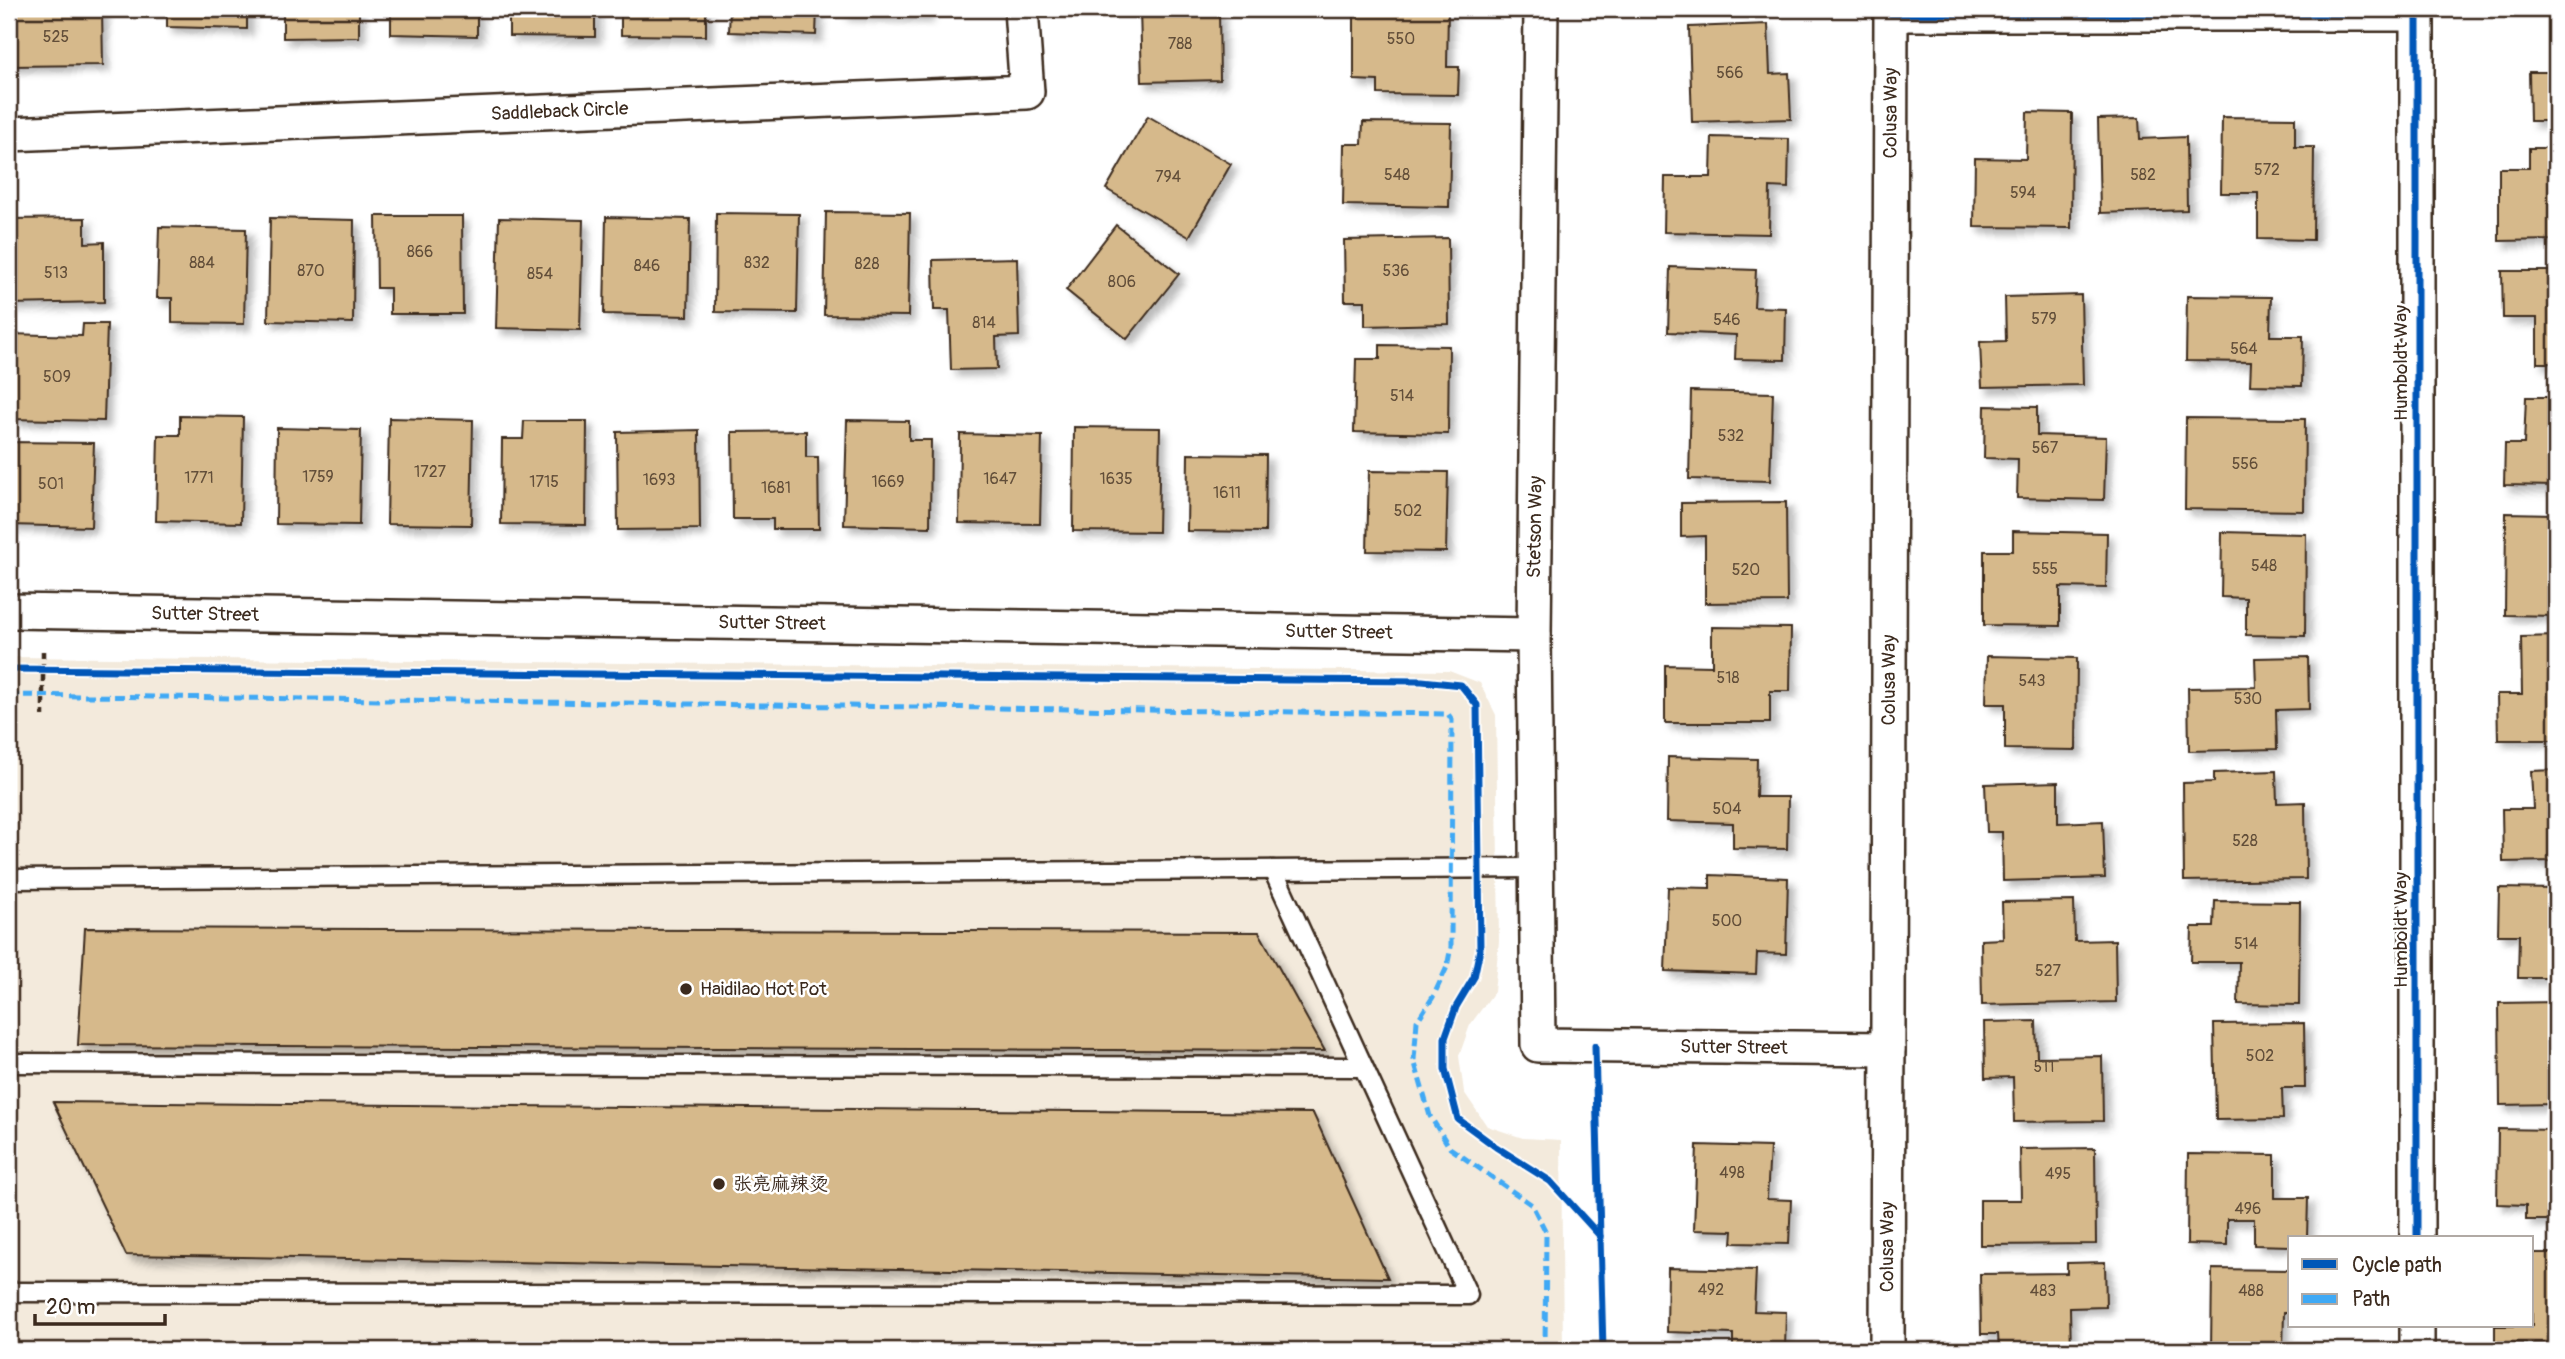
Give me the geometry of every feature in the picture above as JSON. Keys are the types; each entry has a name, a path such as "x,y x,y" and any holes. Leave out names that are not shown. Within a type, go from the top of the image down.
{"street":[{"name":"Saddleback Circle","path":"9,134 1027,92 1021,9"},
{"name":"Stetson Way","path":"1538,1045 1534,635 1541,9"},
{"name":"Colusa Way","path":"1887,1350 1891,11"},
{"name":"Humboldt Way","path":"1891,11 2417,14 2417,1236"},
{"name":"Sutter Street","path":"9,611 1534,635"},
{"name":"Sutter Street","path":"1538,1045 1888,1049"},
{"path":"2417,1328 2417,1350"}],"lane":[{"path":"9,879 1536,868"},
{"path":"9,1292 1468,1295 1273,870"},
{"path":"9,1063 1363,1067"}],"path":[{"path":"43,651 43,716"},
{"path":"32,670 57,670"}],"shaded area":[{"path":"9,657 1449,671 1480,683 1496,715 1499,941 1494,992 1470,1025 1459,1056 1464,1092 1487,1126 1523,1138 1561,1140 1563,1350 9,1350"}],"building":[{"path":"9,9 102,9 103,65 9,66"},
{"path":"167,9 247,9 247,29 167,27"},
{"path":"283,9 359,9 359,37 283,38"},
{"path":"391,9 477,9 477,36 391,34"},
{"path":"509,9 595,9 595,37 509,36"},
{"path":"621,9 706,9 706,36 621,35"},
{"path":"730,9 817,9 816,35 729,32"},
{"path":"842,9 927,9 927,16 842,14"},
{"path":"1140,9 1219,9 1220,80 1142,82"},
{"path":"1354,9 1448,10 1447,67 1459,67 1458,95 1378,94 1378,81 1354,80"},
{"path":"2550,20 2556,20 2556,121 2530,121 2529,72 2551,72"},
{"path":"1768,24 1770,74 1789,73 1791,119 1692,122 1689,27"},
{"path":"2027,112 2072,113 2071,228 1974,227 1975,158 2026,159"},
{"path":"1148,116 1231,164 1189,237 1106,189"},
{"path":"2222,117 2295,118 2295,147 2314,147 2313,240 2258,239 2258,193 2221,193"},
{"path":"2139,118 2140,139 2186,137 2187,210 2100,213 2098,119"},
{"path":"1363,122 1451,123 1449,207 1343,205 1344,144 1362,144"},
{"path":"1712,137 1789,139 1788,188 1770,187 1769,234 1664,232 1665,177 1711,177"},
{"path":"2529,148 2556,148 2556,240 2499,241 2499,168 2529,168"},
{"path":"826,212 910,213 908,316 824,315"},
{"path":"716,213 799,214 797,313 715,312"},
{"path":"376,216 462,216 463,314 390,314 390,288 377,288"},
{"path":"606,217 690,219 688,316 604,314"},
{"path":"85,218 85,243 104,242 104,302 9,304 9,219"},
{"path":"270,218 354,220 353,323 268,321"},
{"path":"499,218 583,220 580,330 496,328"},
{"path":"1116,225 1179,274 1127,339 1066,290"},
{"path":"159,227 246,229 244,324 172,323 172,298 157,298"},
{"path":"1448,238 1449,324 1365,326 1365,301 1345,301 1344,240"},
{"path":"1017,258 1019,336 996,337 997,369 951,370 949,310 934,310 933,260"},
{"path":"1670,267 1756,270 1754,307 1786,308 1785,360 1735,359 1736,335 1668,332"},
{"path":"2502,271 2552,271 2552,300 2556,299 2556,363 2537,363 2537,318 2503,318"},
{"path":"2081,295 2083,385 1982,387 1980,342 2006,341 2005,297"},
{"path":"2187,296 2271,297 2270,336 2303,336 2302,386 2250,385 2251,362 2186,361"},
{"path":"83,324 107,324 104,421 9,419 9,334 82,336"},
{"path":"1380,345 1449,346 1448,434 1354,432 1356,359 1380,359"},
{"path":"1691,391 1773,393 1770,481 1689,479"},
{"path":"2526,397 2556,397 2556,486 2504,485 2505,444 2524,444"},
{"path":"1985,406 2037,407 2037,435 2106,437 2104,500 2017,498 2018,459 1984,458"},
{"path":"180,416 243,417 241,523 156,521 158,435 180,435"},
{"path":"389,418 473,420 471,525 387,524"},
{"path":"2186,418 2305,419 2304,511 2185,509"},
{"path":"847,420 909,421 909,440 931,440 930,527 844,525"},
{"path":"524,421 587,421 586,525 501,524 502,439 523,439"},
{"path":"1074,427 1160,428 1158,532 1073,531"},
{"path":"277,428 361,430 359,525 276,524"},
{"path":"699,430 700,529 618,530 617,432"},
{"path":"806,431 806,457 818,457 819,529 773,529 773,519 733,519 732,432"},
{"path":"960,434 1042,436 1040,524 959,523"},
{"path":"9,442 94,443 91,527 9,525"},
{"path":"1188,454 1266,455 1265,532 1187,531"},
{"path":"1369,471 1448,472 1446,552 1367,551"},
{"path":"1786,502 1787,602 1705,603 1705,536 1681,537 1681,503"},
{"path":"2506,513 2556,514 2556,616 2505,615"},
{"path":"2013,531 2107,533 2106,588 2060,587 2060,626 1984,625 1984,551 2013,551"},
{"path":"2222,532 2306,534 2305,636 2246,635 2246,598 2221,597"},
{"path":"1712,627 1791,628 1790,691 1770,691 1770,723 1665,723 1665,665 1712,666"},
{"path":"2556,636 2556,740 2498,740 2497,694 2522,694 2521,637"},
{"path":"1987,656 2077,658 2076,750 2005,749 2005,704 1986,704"},
{"path":"2308,657 2309,709 2276,710 2277,749 2189,751 2188,688 2256,687 2255,658"},
{"path":"1668,757 1757,759 1756,797 1788,797 1787,849 1733,848 1733,823 1667,821"},
{"path":"2556,770 2555,861 2503,862 2502,809 2533,809 2531,771"},
{"path":"2276,771 2277,803 2305,802 2306,879 2184,881 2183,783 2214,782 2214,773"},
{"path":"2058,782 2058,823 2103,821 2105,878 2003,881 2002,832 1987,832 1985,784"},
{"path":"1710,875 1788,878 1786,954 1757,953 1756,974 1665,971 1668,887 1710,888"},
{"path":"2499,888 2556,889 2556,978 2518,978 2519,935 2498,935"},
{"path":"2074,901 2075,941 2115,940 2116,1002 1982,1005 1981,940 2003,939 2002,902"},
{"path":"2215,901 2300,902 2299,1005 2238,1004 2239,962 2191,962 2192,927 2214,927"},
{"name":"Haidilao Hot Pot","path":"85,928 1259,932 1325,1051 78,1045"},
{"path":"2556,1002 2556,1104 2500,1105 2499,1003"},
{"path":"2036,1021 2037,1057 2102,1056 2103,1121 2014,1122 2013,1077 1985,1078 1984,1022"},
{"path":"2304,1023 2305,1088 2282,1088 2283,1119 2216,1120 2214,1024"},
{"name":"张亮麻辣烫","path":"53,1102 1313,1113 1388,1278 126,1255"},
{"path":"2498,1129 2556,1130 2556,1220 2526,1220 2526,1205 2497,1204"},
{"path":"1697,1145 1770,1147 1767,1199 1791,1200 1789,1244 1732,1243 1733,1231 1694,1230"},
{"path":"2095,1148 2096,1244 1980,1245 1980,1200 2021,1200 2020,1149"},
{"path":"2188,1154 2275,1155 2275,1198 2308,1198 2307,1236 2288,1236 2288,1246 2254,1245 2254,1219 2227,1219 2227,1245 2187,1244"},
{"path":"2534,1253 2556,1253 2556,1343 2495,1343 2495,1328 2534,1328"},
{"path":"2105,1262 2106,1307 2070,1308 2071,1350 1999,1350 1998,1334 1981,1334 1980,1274 2067,1273 2067,1263"},
{"path":"1668,1268 1756,1270 1754,1311 1786,1312 1785,1350 1733,1350 1733,1334 1667,1332"},
{"path":"2212,1269 2288,1270 2288,1312 2284,1312 2283,1350 2211,1350"}],"marked path":[{"path":"9,695 1448,714 1452,720 1451,947 1447,967 1433,997 1417,1021 1414,1060 1430,1116 1450,1148 1532,1205 1546,1232 1545,1350"}],"cycle path":[{"path":"1891,14 2417,14 2417,1236"},
{"path":"9,669 1422,681 1461,685 1477,705 1480,949 1474,977 1456,1007 1445,1038 1445,1069 1458,1119 1550,1181 1600,1236"},
{"path":"1595,1046 1603,1350"}],"place":[{"name":"Haidilao Hot Pot","path":"686,989"},
{"name":"张亮麻辣烫","path":"719,1184"}]}
